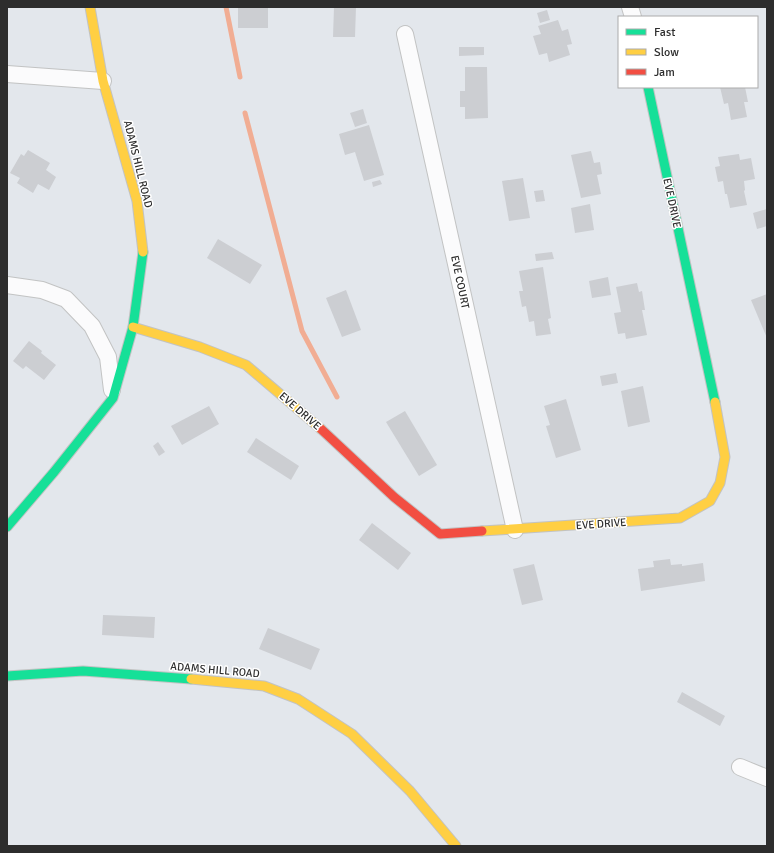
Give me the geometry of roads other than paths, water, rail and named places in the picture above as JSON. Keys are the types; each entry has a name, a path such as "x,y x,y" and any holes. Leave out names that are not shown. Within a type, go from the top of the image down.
{"street":[{"name":"ADAMS HILL ROAD","path":"7,527 54,472 113,398 133,327 143,256 137,201 103,80 90,7"},
{"name":"EVE COURT","path":"405,34 515,530"},
{"path":"7,74 103,80"},
{"name":"EVE DRIVE","path":"133,327 200,347 246,365 325,433 394,497 440,534 680,518 710,501 720,482 725,457 721,431 648,88"},
{"path":"7,285 42,290 66,299 92,326 108,357 113,398"},
{"name":"ADAMS HILL ROAD","path":"7,676 83,671 264,686 298,699 352,734 410,791 456,846"},
{"path":"740,767 767,778"}],"waterway":[{"path":"226,7 240,77"},
{"path":"245,113 302,331 337,397"}]}
